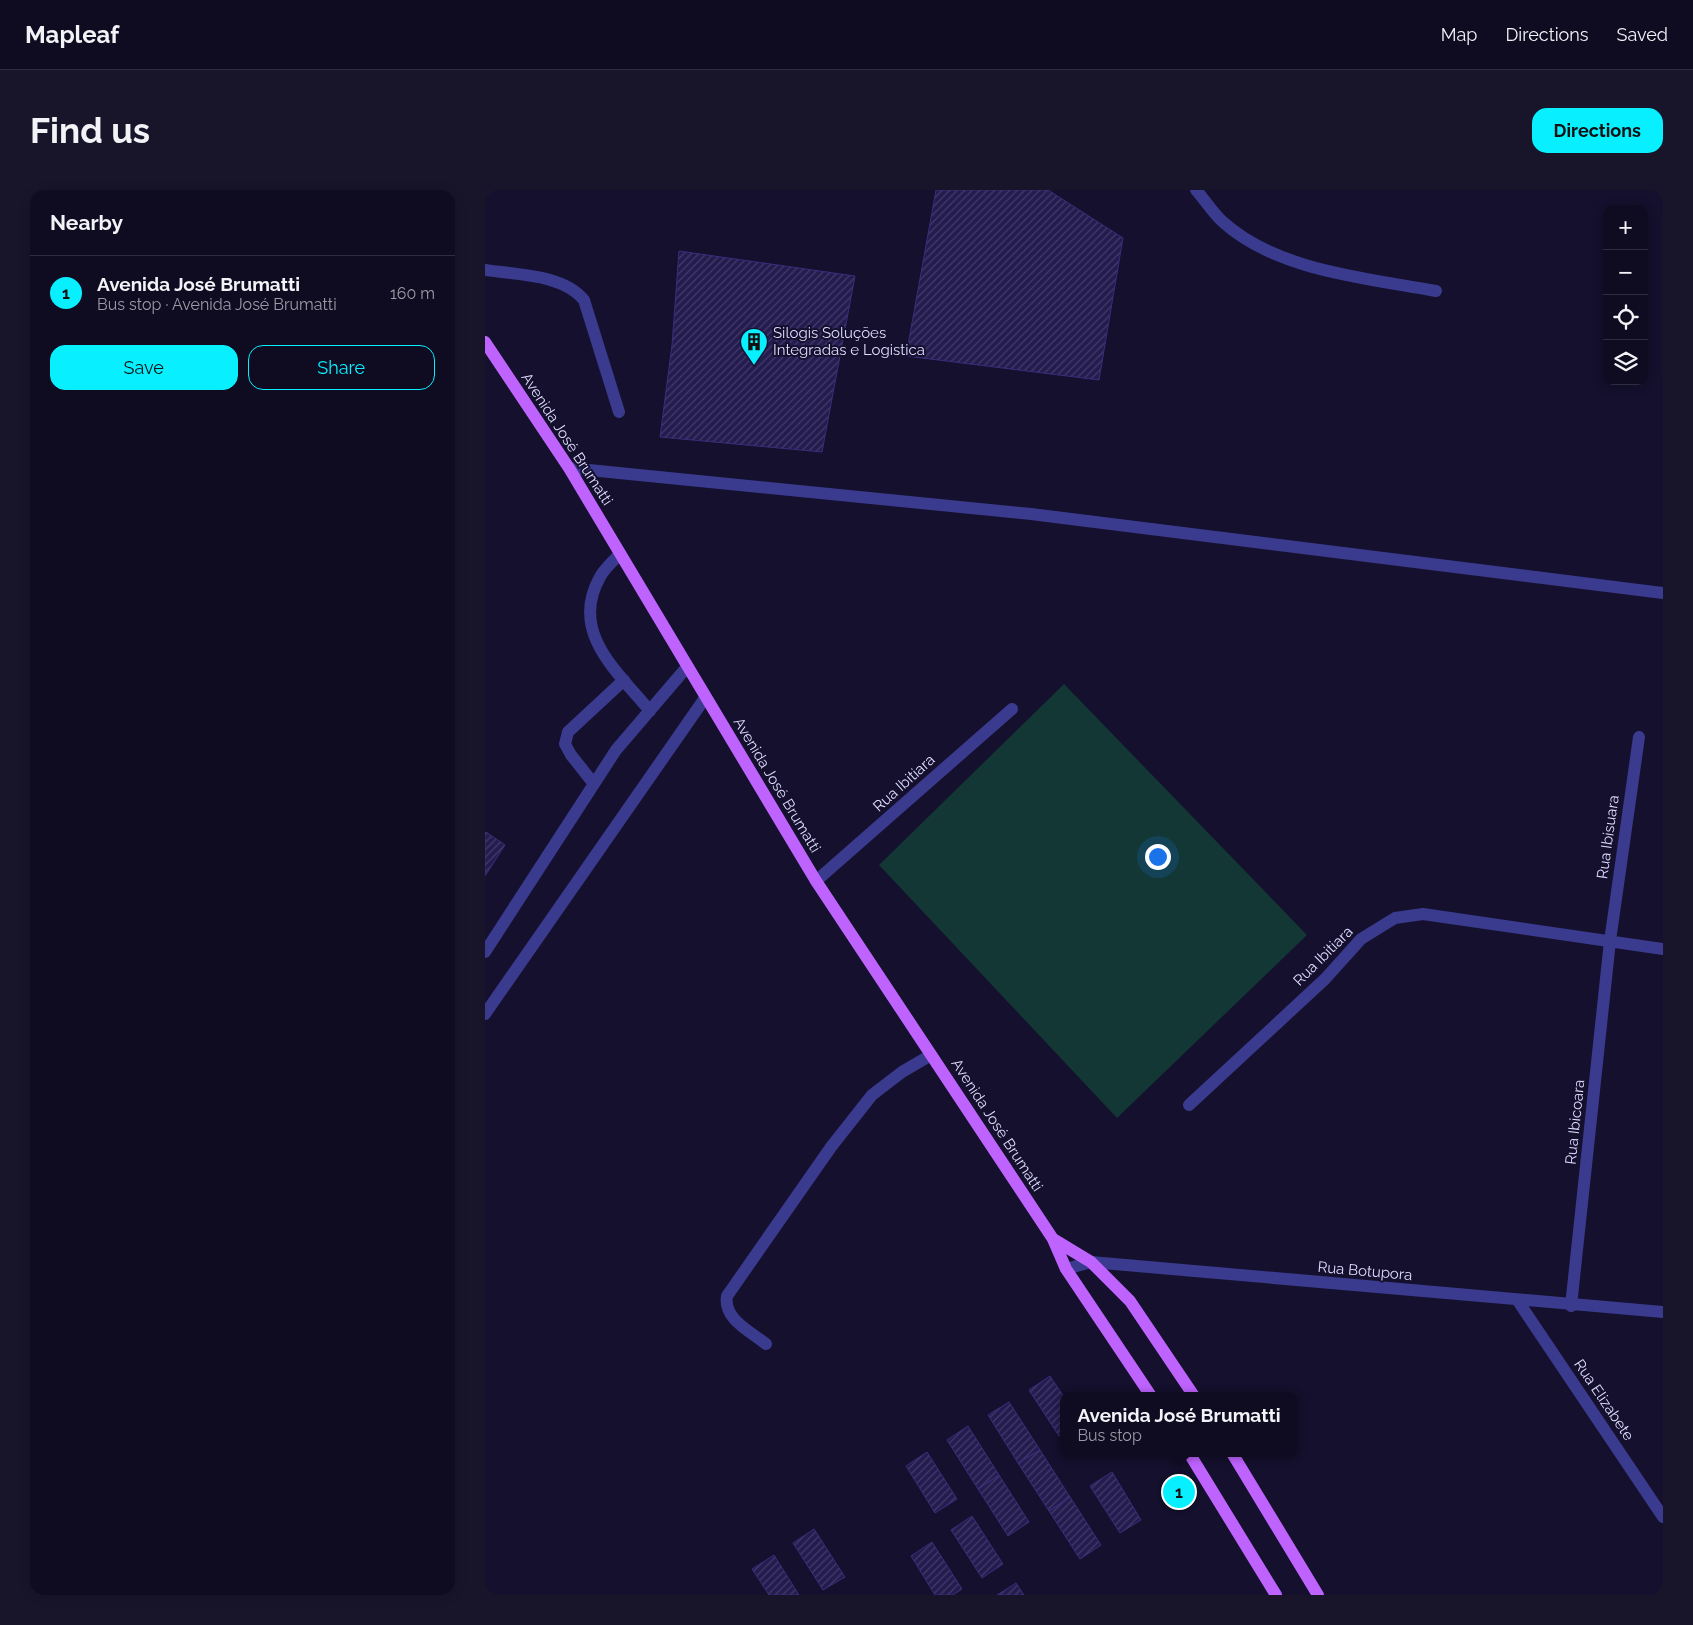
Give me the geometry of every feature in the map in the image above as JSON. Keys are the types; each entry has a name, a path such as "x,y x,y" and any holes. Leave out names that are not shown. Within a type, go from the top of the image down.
{"main road":[{"name":"Avenida José Brumatti","path":"485,342 569,468 816,881 1053,1239 1066,1268 1148,1392"},
{"name":"Avenida José Brumatti","path":"1053,1239 1091,1262 1130,1301 1191,1392"},
{"path":"1191,1457 1276,1595"},
{"path":"1234,1457 1318,1595"}],"street":[{"path":"1196,190 1223,222 1255,245 1303,265 1436,291"},
{"path":"485,270 563,284 576,290 584,300 619,412"},
{"path":"569,468 1031,514 1663,594"},
{"path":"620,554 600,576 591,596 588,619 593,638 624,680 650,710"},
{"path":"485,952 616,750 687,667"},
{"path":"594,784 571,755 565,744 568,732 624,680"},
{"path":"485,1014 705,698"},
{"name":"Rua Ibitiara","path":"816,881 1012,709"},
{"name":"Rua Ibisuara","path":"1610,941 1639,737"},
{"name":"Rua Ibitiara","path":"1189,1105 1325,979 1361,939 1395,918 1423,914 1663,949"},
{"name":"Rua Ibicoara","path":"1571,1306 1610,941"},
{"path":"766,1344 729,1315 725,1306 727,1296 831,1146 872,1095 902,1072 931,1055"},
{"name":"Rua Botupora","path":"1066,1268 1091,1262 1571,1306 1663,1312"},
{"name":"Rua Elizabete","path":"1518,1301 1663,1517"}],"green space":[{"path":"1064,684 1307,935 1117,1118 879,865"}],"building":[{"path":"936,190 1048,190 1123,238 1099,380 906,356"},
{"name":"Silogis Soluções Integradas e Logistica","path":"679,251 855,276 822,452 660,437 672,345"},
{"path":"485,833 505,845 485,876"},
{"path":"1050,1376 1061,1392 1060,1435 1059,1436 1029,1390"},
{"path":"1009,1402 1040,1450 1018,1463 988,1415"},
{"path":"968,1426 999,1475 978,1489 947,1440"},
{"path":"1040,1450 1070,1497 1049,1511 1018,1463"},
{"path":"927,1452 957,1499 935,1513 906,1466"},
{"path":"1112,1472 1141,1520 1120,1533 1090,1486"},
{"path":"999,1475 1029,1522 1008,1536 978,1489"},
{"path":"1070,1497 1101,1545 1080,1559 1049,1511"},
{"path":"972,1516 1003,1564 982,1578 951,1530"},
{"path":"814,1529 845,1577 823,1590 793,1543"},
{"path":"932,1542 962,1589 953,1595 935,1595 911,1556"},
{"path":"774,1555 799,1595 769,1595 752,1569"},
{"path":"1016,1583 1024,1595 997,1595"}],"place":[{"name":"Silogis Soluções Integradas e Logistica","path":"754,366"},
{"name":"Avenida José Brumatti","path":"1179,1492"}]}
